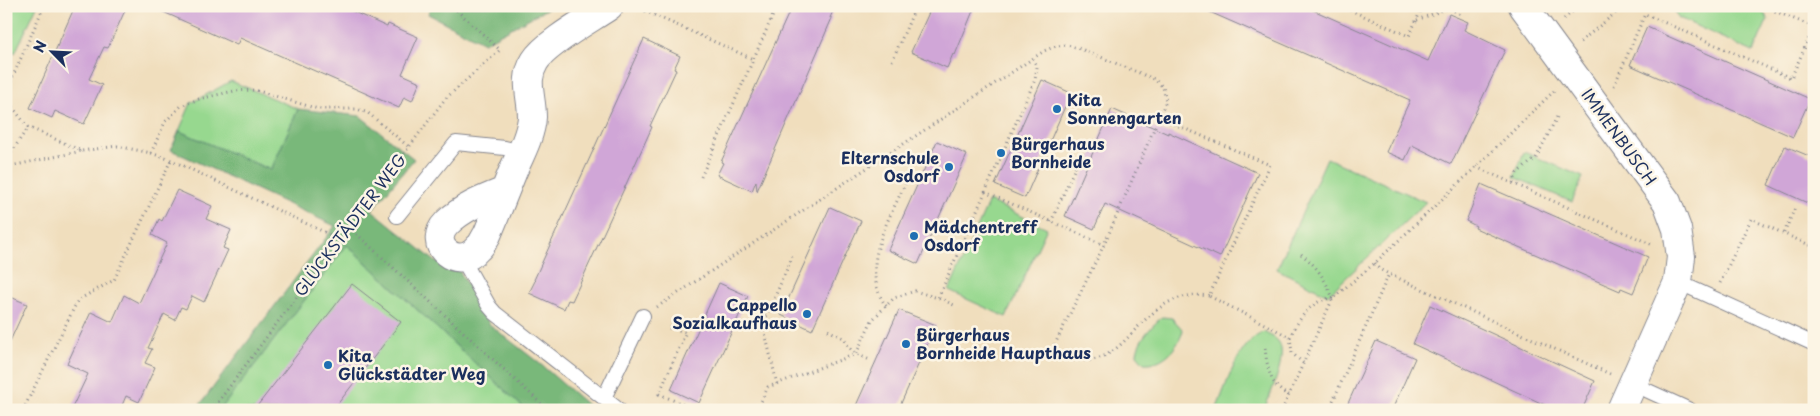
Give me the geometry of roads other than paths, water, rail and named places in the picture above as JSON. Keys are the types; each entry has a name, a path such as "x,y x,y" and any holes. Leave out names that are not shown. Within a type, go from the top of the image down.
{"street":[{"path":"505,191 465,209 448,222 441,231 440,243 443,250 454,257 462,258 479,248 487,235 522,152 530,129 532,117 528,84 529,72 536,60 545,49 609,6"},
{"name":"IMMENBUSCH","path":"1523,6 1667,202 1677,229 1679,270"},
{"path":"1622,410 1679,270"}],"lane":[{"path":"397,216 456,143 506,148 522,152"},
{"path":"462,258 489,306 495,313 619,410"},
{"path":"1679,270 1712,299 1814,344"},
{"path":"604,398 643,316"},
{"path":"1633,384 1690,410"}],"place":[{"name":"Kita Sonnengarten","path":"1057,109"},
{"name":"Bürgerhaus Bornheide","path":"1001,153"},
{"name":"Elternschule Osdorf","path":"949,167"},
{"name":"Mädchentreff Osdorf","path":"914,236"},
{"name":"Cappello Sozialkaufhaus","path":"807,314"},
{"name":"Bürgerhaus Bornheide Haupthaus","path":"906,344"},
{"name":"Kita Glückstädter Weg","path":"328,365"}]}
